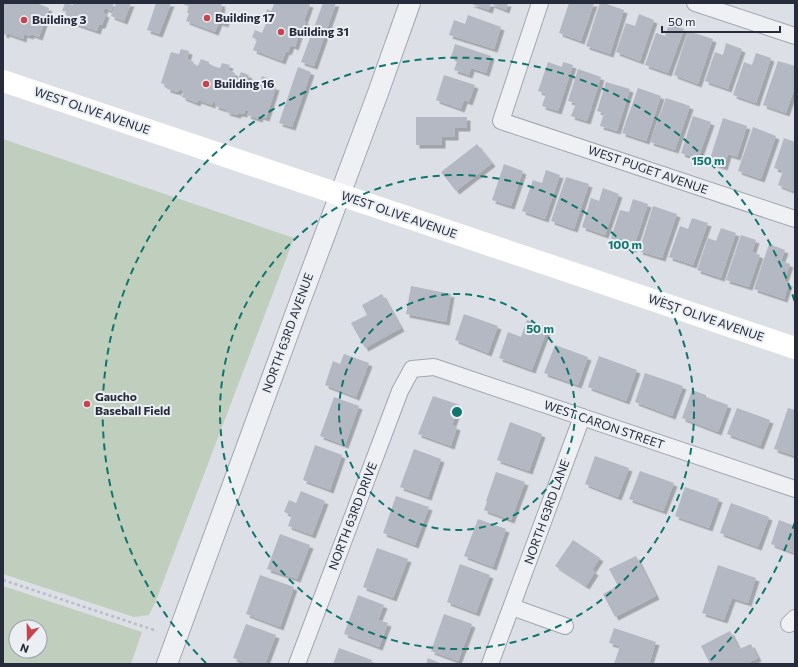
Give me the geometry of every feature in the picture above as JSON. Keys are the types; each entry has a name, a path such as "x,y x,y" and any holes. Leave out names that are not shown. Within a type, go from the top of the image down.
{"main road":[{"name":"WEST OLIVE AVENUE","path":"3,81 795,348"}],"street":[{"name":"NORTH 63RD AVENUE","path":"167,664 410,3"},
{"name":"WEST PUGET AVENUE","path":"540,3 501,121 795,219"},
{"path":"695,3 795,36"},
{"name":"WEST CARON STREET","path":"412,369 434,367 795,489"},
{"name":"NORTH 63RD DRIVE","path":"297,664 400,391 412,369"},
{"name":"NORTH 63RD LANE","path":"490,664 582,417"},
{"path":"512,606 565,626"}],"path":[{"path":"3,580 157,631"}],"green space":[{"path":"3,139 294,238 155,603 149,615 134,617 3,574"},
{"path":"3,586 142,632 131,664 3,664"}],"building":[{"name":"Building 3","path":"3,3 40,3 39,4 49,8 39,37 31,34 30,36 24,34 23,39 6,33 6,35 3,34"},
{"path":"65,3 73,5 73,3 114,3 111,11 105,8 103,13 106,14 102,25 99,25 97,31 65,20 68,12 62,11"},
{"path":"116,3 131,3 124,21 111,16"},
{"path":"156,3 171,3 159,34 147,30"},
{"name":"Building 17","path":"185,3 222,3 220,13 227,15 225,24 219,22 215,32 186,21 189,13 187,13 189,6 184,5"},
{"name":"Building 31","path":"271,3 310,4 304,21 306,21 302,32 300,32 295,47 291,45 288,52 286,51 282,61 253,50 257,40 252,37 255,30 262,33 268,19 264,17 267,9 271,11 274,4"},
{"path":"323,3 336,3 314,66 301,62"},
{"path":"469,3 508,3 506,10 491,4 489,10"},
{"path":"569,3 594,3 581,41 559,33"},
{"path":"600,3 624,10 610,54 586,46"},
{"path":"639,14 654,20 640,61 616,52 626,23 635,26"},
{"path":"468,15 501,27 494,49 449,35 454,20 465,24"},
{"path":"669,24 684,29 668,73 645,65 656,33 665,36"},
{"path":"688,31 713,39 698,84 674,75"},
{"path":"726,43 742,49 728,89 705,81 715,52 723,55"},
{"path":"455,44 491,56 486,73 471,68 469,75 454,70 458,59 451,57"},
{"name":"Building 16","path":"181,49 189,51 187,59 194,62 193,65 198,66 201,59 209,62 209,65 220,68 222,63 230,65 228,70 235,73 233,78 238,79 241,72 249,75 246,82 252,85 253,81 260,83 262,76 270,79 268,84 276,87 266,118 260,116 259,119 247,115 249,111 245,110 244,114 239,113 237,115 226,112 227,110 215,106 216,102 213,101 212,105 198,100 197,103 182,97 184,91 179,89 178,92 167,89 167,86 161,83 171,52 179,54"},
{"path":"756,53 771,58 756,103 733,95 744,62 752,65"},
{"path":"778,61 795,66 795,86 786,113 763,105"},
{"path":"548,62 562,67 563,62 573,65 558,111 542,106 546,94 538,91"},
{"path":"298,67 311,72 292,127 279,123"},
{"path":"578,69 601,77 587,121 571,116 576,103 568,101"},
{"path":"444,75 475,85 469,102 464,100 461,109 436,100"},
{"path":"606,82 630,89 617,131 600,126 604,113 597,111"},
{"path":"638,88 661,96 646,141 622,133"},
{"path":"666,98 690,106 675,150 650,142"},
{"path":"693,116 711,122 698,159 681,153"},
{"path":"416,117 467,117 467,128 455,128 455,137 442,137 442,145 416,145"},
{"path":"723,118 747,126 737,157 728,154 724,167 709,162"},
{"path":"753,127 776,136 761,179 738,171"},
{"path":"784,138 795,142 795,185 793,191 778,185 783,171 774,168"},
{"path":"477,144 492,163 456,191 441,172"},
{"path":"504,164 523,171 511,206 492,200"},
{"path":"546,170 560,175 545,219 522,211 533,180 542,183"},
{"path":"566,177 589,184 574,229 551,221"},
{"path":"603,188 619,194 605,235 582,227 591,198 599,201"},
{"path":"633,199 648,204 633,249 610,241 620,210 629,212"},
{"path":"653,206 677,214 662,258 639,251"},
{"path":"692,218 708,223 693,265 669,257 680,226 688,229"},
{"path":"721,228 736,233 721,278 697,270 708,238 716,241"},
{"path":"741,235 756,240 752,252 760,255 749,287 726,280"},
{"path":"769,244 785,250 781,261 790,264 784,281 789,283 784,299 754,289"},
{"path":"411,286 451,294 446,322 406,314"},
{"path":"382,294 401,328 365,348 351,323 367,315 362,305"},
{"path":"464,314 498,326 488,353 455,340"},
{"path":"527,320 548,327 532,370 499,358 508,332 521,337"},
{"path":"555,345 588,357 578,385 544,373"},
{"path":"344,354 369,363 356,397 325,385 333,361 340,364"},
{"path":"599,356 637,370 626,401 588,387"},
{"path":"645,373 683,386 672,416 635,402"},
{"path":"692,390 728,405 718,432 682,418"},
{"path":"433,396 460,405 452,425 457,427 451,446 418,434"},
{"path":"334,397 359,406 345,445 320,436"},
{"path":"737,408 770,420 760,446 727,434"},
{"path":"788,408 795,410 795,456 774,449"},
{"path":"510,422 542,434 529,471 497,460"},
{"path":"315,445 342,455 330,490 303,480"},
{"path":"414,449 441,459 428,497 400,487"},
{"path":"595,456 629,468 618,497 585,484"},
{"path":"640,471 674,483 663,511 629,499"},
{"path":"496,472 525,482 511,520 484,510"},
{"path":"685,487 719,499 709,528 675,516"},
{"path":"301,491 325,501 312,535 288,526 292,515 284,512 289,500 296,503"},
{"path":"396,496 429,507 415,545 383,533"},
{"path":"731,503 769,517 758,547 720,533"},
{"path":"478,519 506,529 493,567 464,556"},
{"path":"779,520 795,526 795,553 771,544"},
{"path":"280,534 310,545 297,579 267,569"},
{"path":"573,540 600,558 592,570 595,572 586,586 555,566"},
{"path":"377,548 408,559 393,598 363,587"},
{"path":"636,556 656,596 615,617 603,594 618,586 609,569"},
{"path":"460,564 490,575 476,613 447,602"},
{"path":"718,565 756,578 748,603 732,598 724,620 702,613"},
{"path":"260,575 294,587 280,627 246,614"},
{"path":"358,595 384,605 378,620 388,623 379,647 344,634"},
{"path":"444,614 472,624 458,661 431,651"},
{"path":"246,624 276,635 265,664 249,664 233,658"},
{"path":"614,628 656,642 649,664 614,664 620,646 609,643"},
{"path":"730,631 739,649 751,644 758,658 746,664 710,664 701,646"},
{"path":"339,648 372,660 370,664 333,664"},
{"path":"428,658 442,664 426,664"}],"place":[{"name":"Building 17","path":"207,18"},
{"name":"Building 3","path":"24,20"},
{"name":"Building 31","path":"281,32"},
{"name":"Building 16","path":"206,84"},
{"name":"Gaucho Baseball Field","path":"87,404"}]}
